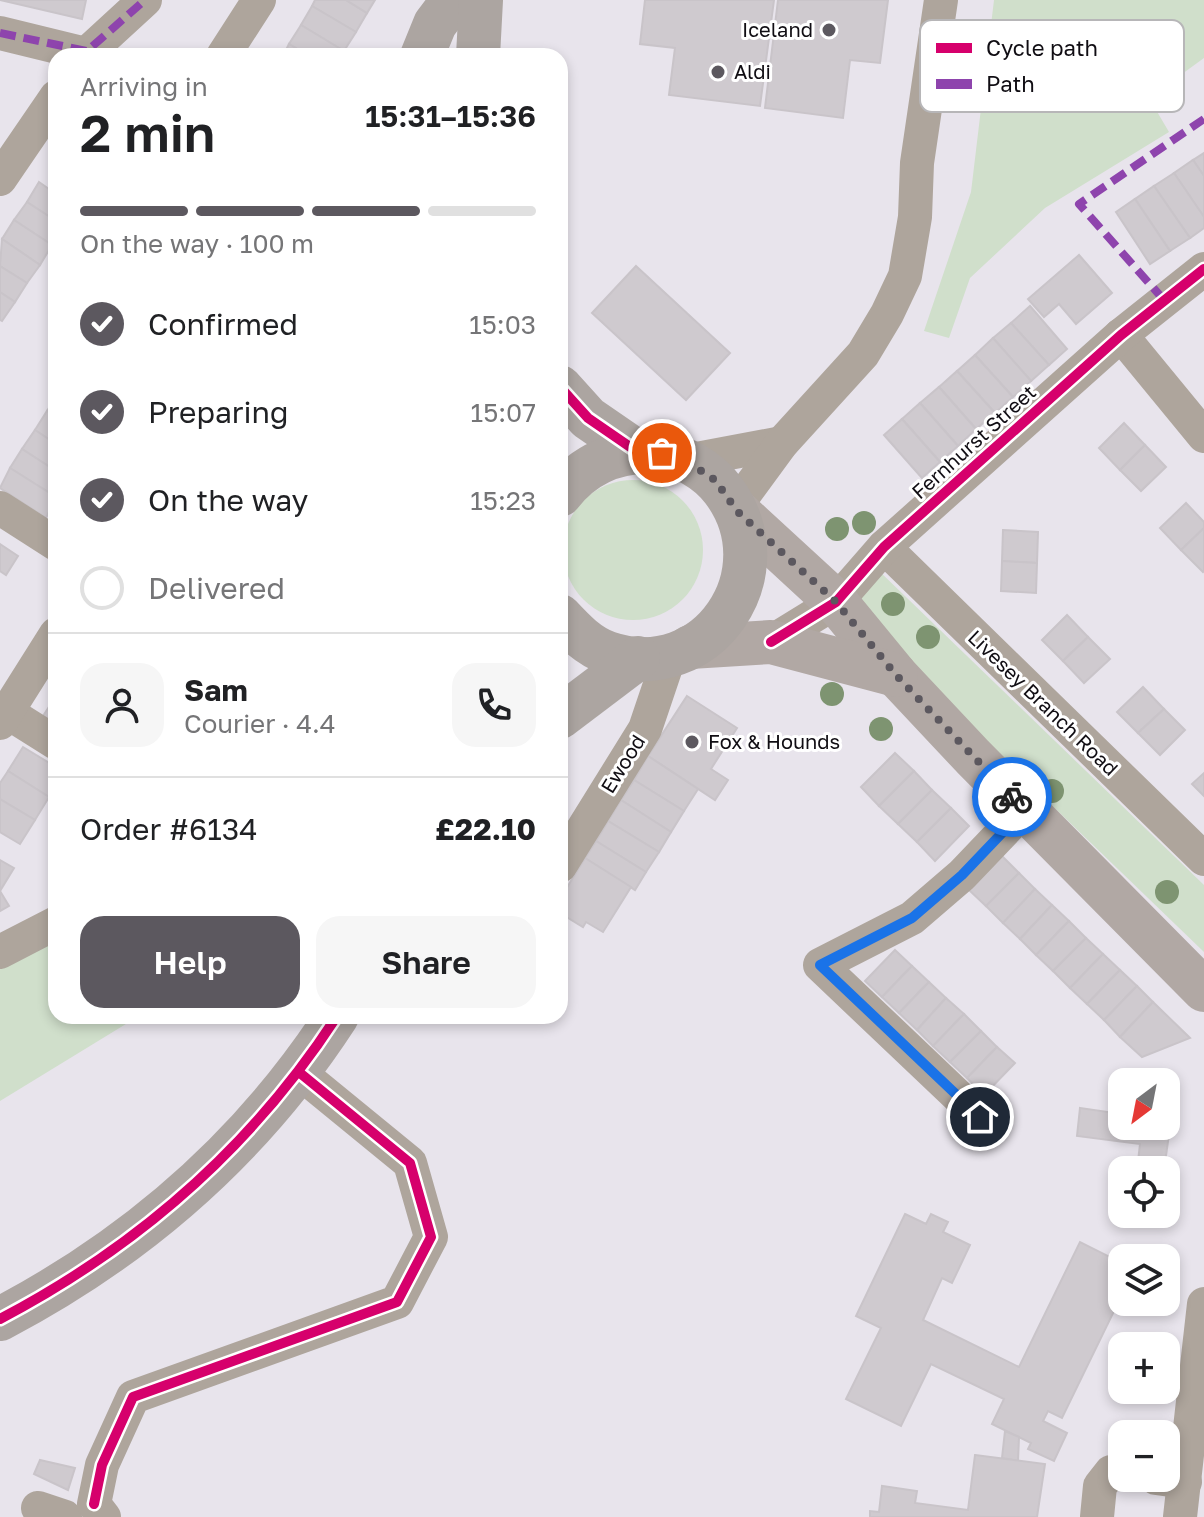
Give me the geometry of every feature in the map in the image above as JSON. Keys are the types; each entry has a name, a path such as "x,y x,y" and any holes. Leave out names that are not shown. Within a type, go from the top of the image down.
{"highway":[{"path":"425,48 435,24 453,0"},
{"path":"478,48 481,0"},
{"path":"568,396 588,418 636,451"},
{"path":"568,485 602,460 636,451 662,453 686,461 715,480 736,509 746,542 745,573 735,603 716,629 666,654 568,712"},
{"path":"568,624 581,637 608,652 666,654"},
{"path":"0,1319 64,1286 152,1224 231,1151 300,1073 332,1024"}],"main road":[{"path":"736,509 836,602 896,675 1024,810 1204,990"},
{"path":"666,654 771,642 896,675"}],"street":[{"path":"94,48 145,0"},
{"path":"228,48 259,0"},
{"path":"938,20 941,0"},
{"path":"0,33 63,48"},
{"path":"0,179 48,109"},
{"path":"736,509 782,443 863,354 887,314 905,276 915,217 917,163 925,112"},
{"name":"Fernhurst Street","path":"771,642 836,602 884,547 1121,335 1204,269"},
{"path":"1121,335 1204,436"},
{"path":"686,461 782,443"},
{"path":"0,508 48,539"},
{"name":"Livesey Branch Road","path":"884,547 1204,859"},
{"path":"48,647 4,717 48,739"},
{"name":"Ewood","path":"568,853 645,729 666,654"},
{"path":"980,1117 820,965 912,918 962,875 1024,810"},
{"path":"0,952 48,927"},
{"path":"76,1512 102,1465 133,1397 397,1302 431,1237 410,1163 300,1073"},
{"path":"1180,1432 1204,1304"},
{"path":"1097,1517 1100,1486 1108,1476"},
{"path":"1174,1492 1180,1517"}],"green space":[{"path":"994,0 1204,0 1204,58 1184,73 1184,20 992,20"},
{"path":"981,112 1157,112 1169,132 1045,208 970,278 949,338 924,331 971,192"},
{"path":"619,481 647,481 672,492 691,511 702,536 702,564 691,589 672,608 647,619 619,619 606,615 583,600 568,577 568,523 583,500 606,485"},
{"path":"877,569 1204,885 1204,952 843,604"},
{"path":"48,931 48,1024 126,1024 0,1101 0,969"}],"building":[{"path":"0,0 86,0 82,19"},
{"path":"315,0 346,0 367,13 356,32 312,6"},
{"path":"346,0 375,0 367,13"},
{"name":"Aldi","path":"645,0 774,0 760,106 669,95 675,48 640,44"},
{"name":"Iceland","path":"778,0 888,0 880,63 850,60 843,118 765,108"},
{"path":"312,6 356,32 346,48 339,48 301,25"},
{"path":"301,25 339,48 296,48 289,44"},
{"path":"1204,153 1204,176 1193,160"},
{"path":"1193,160 1204,176 1204,217 1174,173"},
{"path":"1174,173 1204,217 1204,228 1190,238 1154,186"},
{"path":"39,182 48,188 48,216 27,202"},
{"path":"1154,186 1190,238 1170,251 1135,199"},
{"path":"1135,199 1170,251 1150,264 1116,212"},
{"path":"27,202 48,216 48,242 14,220"},
{"path":"14,220 48,242 48,252 40,265 2,239"},
{"path":"2,239 40,265 27,283 0,266"},
{"path":"1079,255 1112,293 1076,324 1059,304 1044,317 1028,299"},
{"path":"0,266 27,283 15,302 0,292"},
{"path":"636,266 730,353 686,400 592,313"},
{"path":"0,292 15,302 2,321 0,320"},
{"path":"1030,306 1067,349 1049,365 1011,323"},
{"path":"1011,323 1049,365 1031,381 993,338"},
{"path":"993,338 1031,381 1013,397 975,355"},
{"path":"975,355 1013,397 995,413 957,371"},
{"path":"957,371 995,413 976,429 939,387"},
{"path":"939,387 976,429 958,446 920,403"},
{"path":"920,403 958,446 940,462 902,419"},
{"path":"47,411 48,412 48,439 35,430"},
{"path":"902,419 940,462 922,478 884,435"},
{"path":"1124,423 1145,445 1120,470 1099,448"},
{"path":"35,430 48,439 48,466 22,449"},
{"path":"1145,445 1166,467 1141,491 1120,470"},
{"path":"22,449 48,466 48,492 10,468"},
{"path":"10,468 48,492 46,518 0,488"},
{"path":"1186,503 1204,522 1204,528 1181,550 1160,528"},
{"path":"1204,528 1204,571 1203,572 1181,550"},
{"path":"1003,530 1038,532 1037,563 1002,561"},
{"path":"0,544 18,556 6,575 0,571"},
{"path":"1002,561 1037,563 1036,593 1001,591"},
{"path":"1067,615 1088,637 1063,661 1042,640"},
{"path":"1088,637 1110,659 1084,683 1063,661"},
{"path":"1143,687 1164,709 1138,733 1117,712"},
{"name":"Fox & Hounds","path":"687,696 737,728 711,769 728,780 715,800 648,756"},
{"path":"1164,709 1185,730 1160,755 1138,733"},
{"path":"23,747 48,762 48,796 8,771"},
{"path":"895,753 914,771 879,806 861,787"},
{"path":"648,756 698,789 684,811 634,780"},
{"path":"8,771 48,796 35,820 0,799 0,783"},
{"path":"914,771 932,790 898,824 879,806"},
{"path":"1204,773 1204,796 1192,784"},
{"path":"634,780 684,811 671,832 621,800"},
{"path":"932,790 951,808 917,842 898,824"},
{"path":"0,799 35,820 20,844 0,832"},
{"path":"621,800 671,832 659,852 608,821"},
{"path":"951,808 969,826 935,861 917,842"},
{"path":"608,821 659,852 646,872 596,841"},
{"path":"596,841 646,872 635,890 585,858"},
{"path":"1002,856 1019,873 986,906 969,890"},
{"path":"585,858 631,887 603,932 586,922 583,927 568,918 568,886"},
{"path":"0,860 14,868 0,891"},
{"path":"1019,873 1035,889 1003,923 986,906"},
{"path":"1035,889 1052,905 1020,939 1003,923"},
{"path":"0,891 9,906 0,911"},
{"path":"1052,905 1069,921 1036,955 1020,939"},
{"path":"1069,921 1086,938 1053,971 1036,955"},
{"path":"1086,938 1103,954 1070,988 1053,971"},
{"path":"895,950 912,966 882,997 865,981"},
{"path":"1103,954 1120,970 1087,1004 1070,988"},
{"path":"912,966 929,982 899,1013 882,997"},
{"path":"1120,970 1137,986 1104,1020 1087,1004"},
{"path":"929,982 946,998 917,1030 899,1013"},
{"path":"1137,986 1153,1002 1120,1037 1104,1020"},
{"path":"946,998 964,1014 933,1046 917,1030"},
{"path":"1153,1002 1190,1038 1142,1057 1120,1037"},
{"path":"964,1014 981,1031 950,1062 933,1046"},
{"path":"981,1031 997,1047 967,1078 950,1062"},
{"path":"997,1047 1015,1063 984,1095 967,1078"},
{"path":"1080,1108 1108,1112 1108,1140 1077,1136"},
{"path":"1108,1140 1168,1140 1166,1156 1139,1156 1140,1144"},
{"path":"905,1214 926,1224 931,1214 948,1222 943,1232 970,1245 952,1283 942,1278 923,1320 1019,1367 1080,1242 1108,1256 1108,1316 1112,1316 1062,1418 1048,1411 1043,1421 1067,1433 1054,1461 1028,1449 1031,1443 992,1424 1004,1399 931,1364 901,1426 846,1399 881,1328 856,1316"},
{"path":"1005,1431 1019,1437 1018,1461 1002,1458"},
{"path":"975,1455 1045,1464 1037,1517 870,1517 870,1511 879,1512 882,1486 917,1491 915,1503 968,1510"},
{"path":"40,1460 75,1468 68,1490 34,1474"}],"marked path":[{"path":"90,48 145,0"},
{"path":"0,33 72,48"},
{"path":"1164,300 1079,204 1204,119"}],"cycle path":[{"path":"771,642 836,602 884,547 1121,335 1204,269"},
{"path":"568,396 588,418 636,451"},
{"path":"0,1319 98,1260 188,1190 268,1108 332,1024"},
{"path":"94,1504 102,1465 133,1397 397,1302 431,1237 410,1163 300,1073"}],"way so far":[{"path":"662,453 686,461 715,480 737,511 836,602 896,675 1012,797"}],"place":[{"name":"Iceland","path":"829,30"},
{"name":"Aldi","path":"718,72"},
{"name":"Fox & Hounds","path":"692,742"}],"route":[{"path":"980,1117 820,965 912,918 962,875 1024,810 1012,797"}]}
